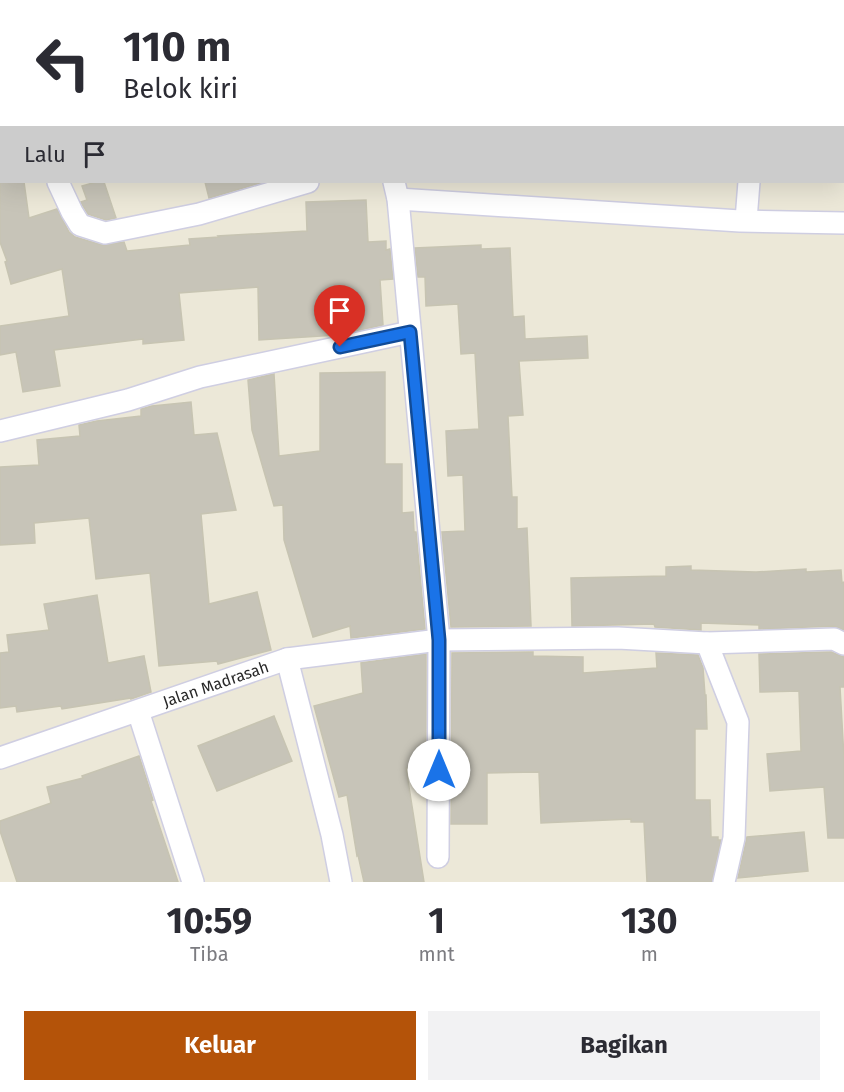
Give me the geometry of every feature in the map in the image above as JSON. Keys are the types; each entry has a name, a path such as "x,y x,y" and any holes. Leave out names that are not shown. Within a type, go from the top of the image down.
{"street":[{"path":"58,183 80,225 105,233 199,214 305,183"},
{"path":"746,220 749,183"},
{"path":"438,857 439,640 396,190 746,220 844,223"},
{"path":"0,431 128,400 200,377 410,332"},
{"name":"Jalan Madrasah","path":"0,758 287,659 439,640 618,638 707,643 834,639 844,644"},
{"path":"707,643 738,722 734,838 724,882"},
{"path":"287,659 329,824 341,882"},
{"path":"138,711 193,882"}],"building":[{"path":"0,183 24,183 29,218 57,209 69,232 75,237 102,245 124,242 127,251 190,245 189,239 307,231 306,202 366,200 368,242 386,241 386,250 390,249 393,279 380,280 383,325 337,335 259,340 258,287 179,293 184,340 143,344 143,339 54,350 60,386 23,392 16,352 0,355 0,326 69,316 62,269 11,284 5,262 7,261 0,242"},
{"path":"104,183 116,218 106,220 88,214 81,202 87,200 82,186"},
{"path":"205,183 261,183 209,198"},
{"path":"481,245 481,249 510,248 513,317 524,316 525,339 587,336 588,358 519,361 523,415 508,416 512,497 517,497 517,529 527,528 531,626 451,627 442,532 465,531 463,475 448,476 446,431 479,429 475,353 461,354 458,304 426,306 425,277 418,277 415,248"},
{"path":"385,372 385,464 402,464 402,513 413,512 425,629 351,638 350,626 313,637 284,540 283,505 274,506 252,430 248,380 274,374 279,456 320,451 320,373"},
{"path":"191,402 194,435 217,433 236,510 201,514 209,604 257,592 271,650 218,664 217,661 159,666 150,573 96,579 89,518 34,523 35,543 0,545 0,467 39,465 37,440 80,436 79,425 141,416 141,409 152,406"},
{"path":"691,566 691,570 756,572 806,569 806,572 841,570 842,583 844,582 844,630 834,626 759,629 759,625 701,623 701,630 655,627 654,624 572,626 571,578 666,576 666,567"},
{"path":"97,595 108,663 144,656 151,692 131,699 62,709 61,706 17,712 16,706 0,708 0,653 9,652 7,635 49,630 44,604"},
{"path":"533,652 533,656 583,657 583,673 657,668 656,653 698,655 703,668 707,729 695,729 695,800 710,800 711,837 718,837 718,840 721,840 712,882 647,882 644,822 631,822 631,819 541,823 539,772 487,773 487,824 451,824 452,653"},
{"path":"831,652 844,657 844,687 840,687 844,758 844,838 828,838 824,787 770,791 767,754 801,751 799,691 760,692 759,654"},
{"path":"426,654 426,767 406,768 424,882 364,882 357,856 347,795 339,797 314,706 363,693 361,663"},
{"path":"274,716 292,761 217,791 198,746"},
{"path":"139,756 153,800 151,801 178,882 17,882 0,831 0,821 51,803 47,787 83,778 82,776"},
{"path":"804,832 808,871 738,878 747,837"}],"route":[{"path":"340,347 410,332 439,640 439,770"}]}
